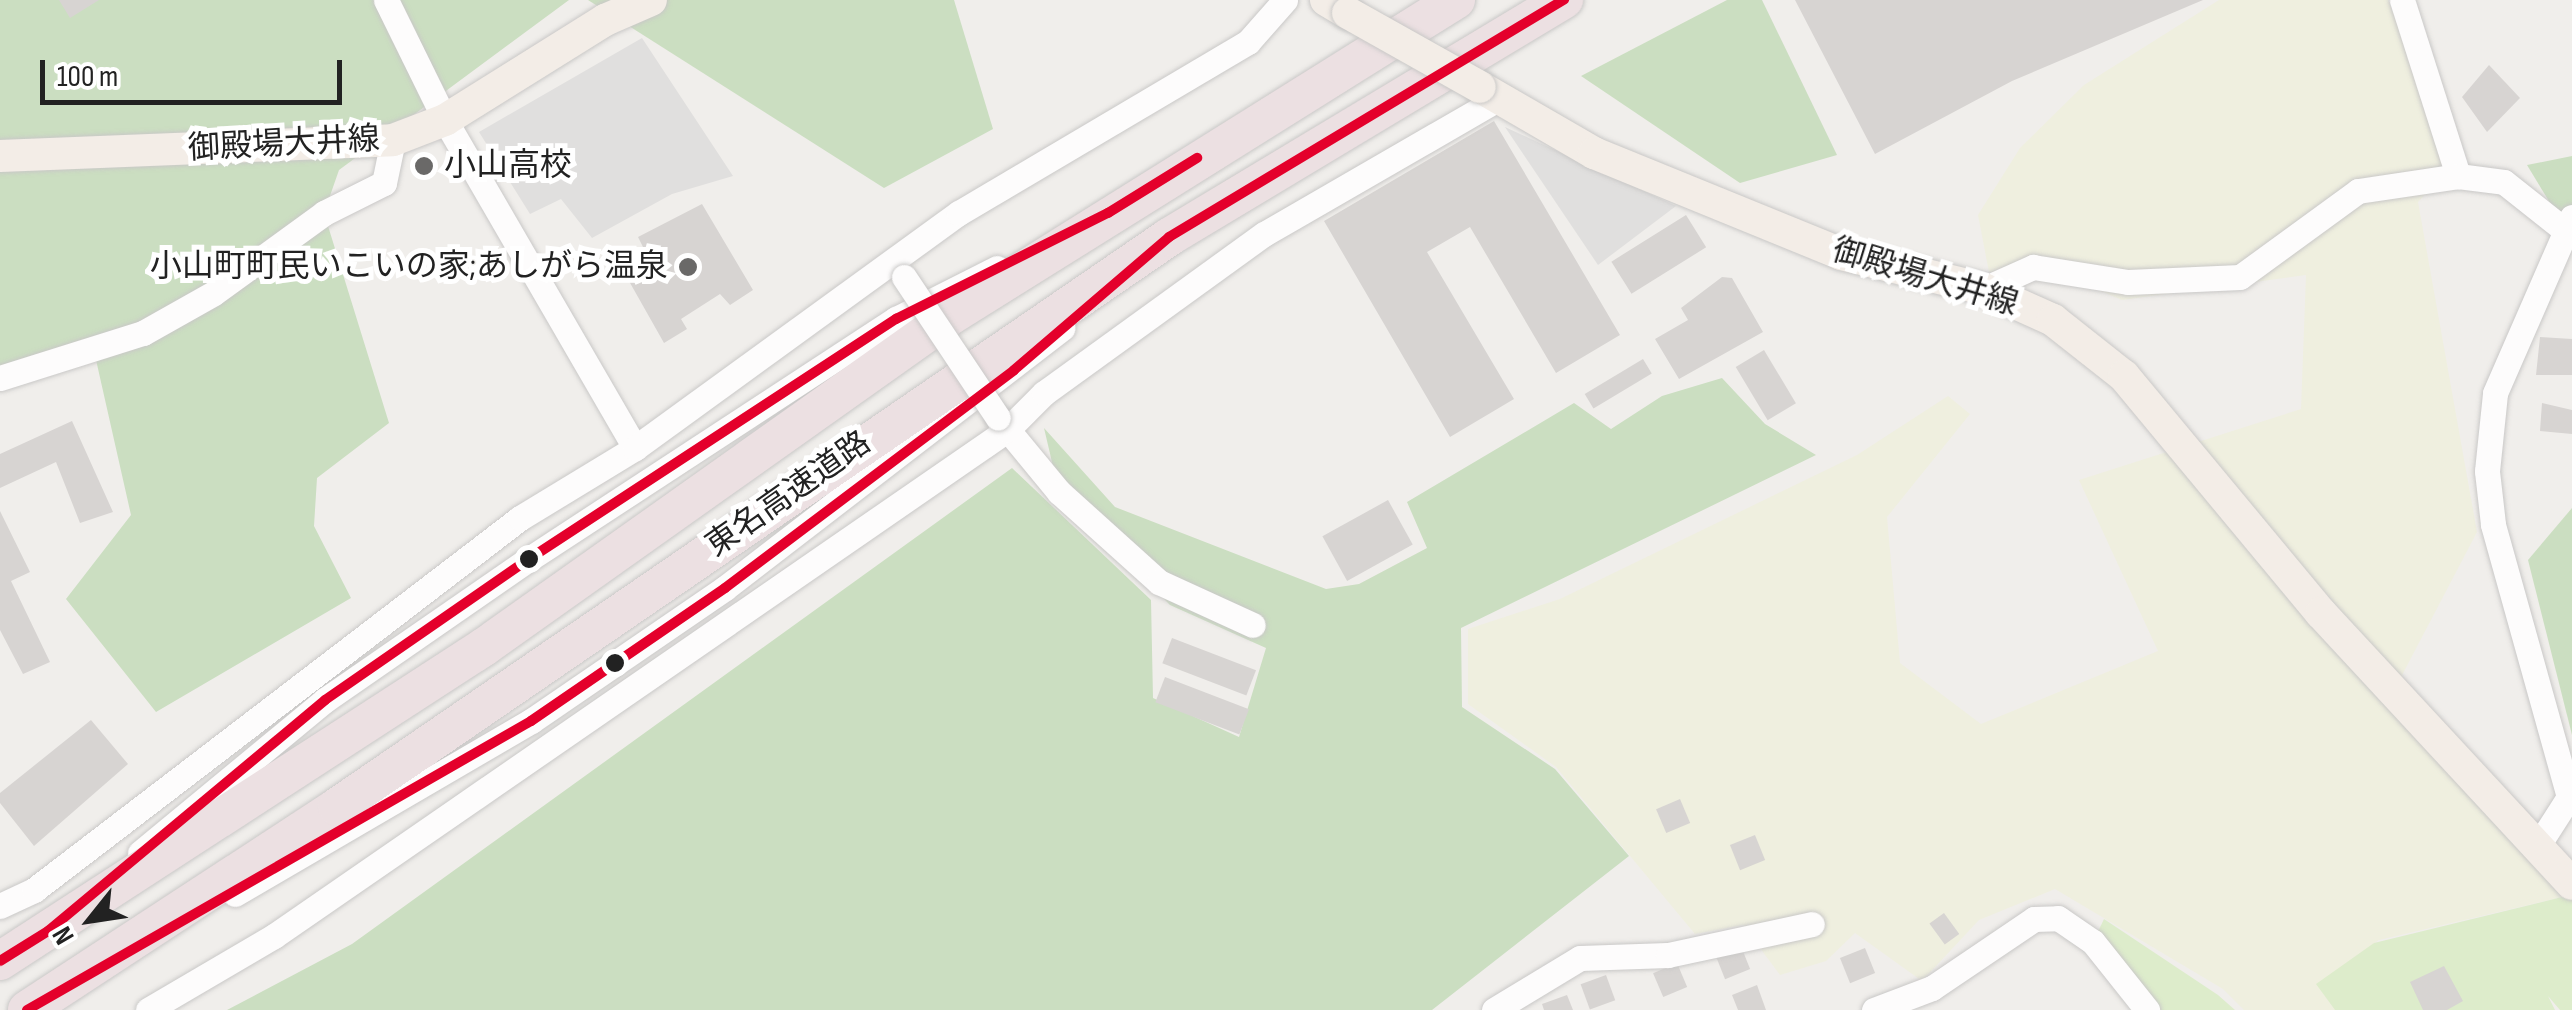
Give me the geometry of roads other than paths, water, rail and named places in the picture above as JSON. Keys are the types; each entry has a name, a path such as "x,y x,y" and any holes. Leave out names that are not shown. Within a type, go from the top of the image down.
{"highway":[{"name":"東名高速道路","path":"0,961 484,647 818,406 1108,213 1456,0"},
{"name":"東名高速道路","path":"41,1002 1169,236 1564,0"}],"main road":[{"name":"御殿場大井線","path":"0,156 393,140 445,120 605,20 652,0"},
{"name":"御殿場大井線","path":"1337,6 1594,152 1841,254 1984,289 2053,320 2124,376 2321,613 2569,878"}],"street":[{"path":"386,0 445,120 634,448"},
{"path":"0,906 49,878 520,518 634,448 898,268 1248,42 1285,0"},
{"path":"2402,0 2458,176"},
{"path":"148,1010 274,936 1003,424 1264,234 1489,93"},
{"path":"0,378 144,333 214,292 324,213 384,184 393,140"},
{"path":"1984,289 2033,267 2128,282 2240,277 2358,191 2458,176 2504,182 2567,223 2495,393 2486,472 2493,524 2569,798 2537,847"},
{"path":"898,268 1003,424 1059,492 1159,582 1254,626"},
{"path":"1874,1010 1932,988 2034,918 2058,918 2093,942 2147,1010"},
{"path":"1494,1010 1580,958 1668,955 1812,924"}],"place":[{"name":"小山高校","path":"424,166"},
{"name":"小山町町民いこいの家;あしがら温泉","path":"688,267"}]}
